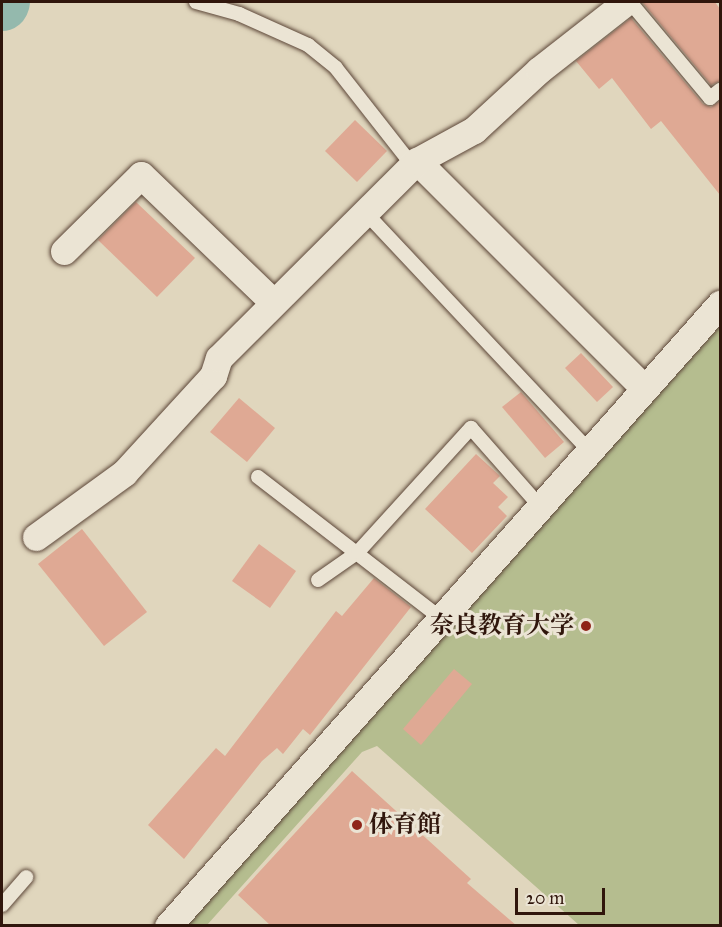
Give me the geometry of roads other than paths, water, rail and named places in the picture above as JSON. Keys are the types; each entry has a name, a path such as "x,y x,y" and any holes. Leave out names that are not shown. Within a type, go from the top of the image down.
{"street":[{"path":"36,537 124,474 213,376 219,358 364,211 415,163 474,130 539,70 628,2"},
{"path":"415,163 645,389"},
{"path":"64,251 141,175 273,302"},
{"path":"168,926 439,617 720,304"}],"lane":[{"path":"196,2 250,18 308,45 336,68 415,163"},
{"path":"628,2 710,98 720,90"},
{"path":"364,211 589,451"},
{"path":"318,580 358,552 471,428 539,505"},
{"path":"258,477 358,552 439,617"},
{"path":"2,904 26,877"}],"place":[{"name":"奈良教育大学","path":"586,626"},
{"name":"体育館","path":"357,825"}]}
